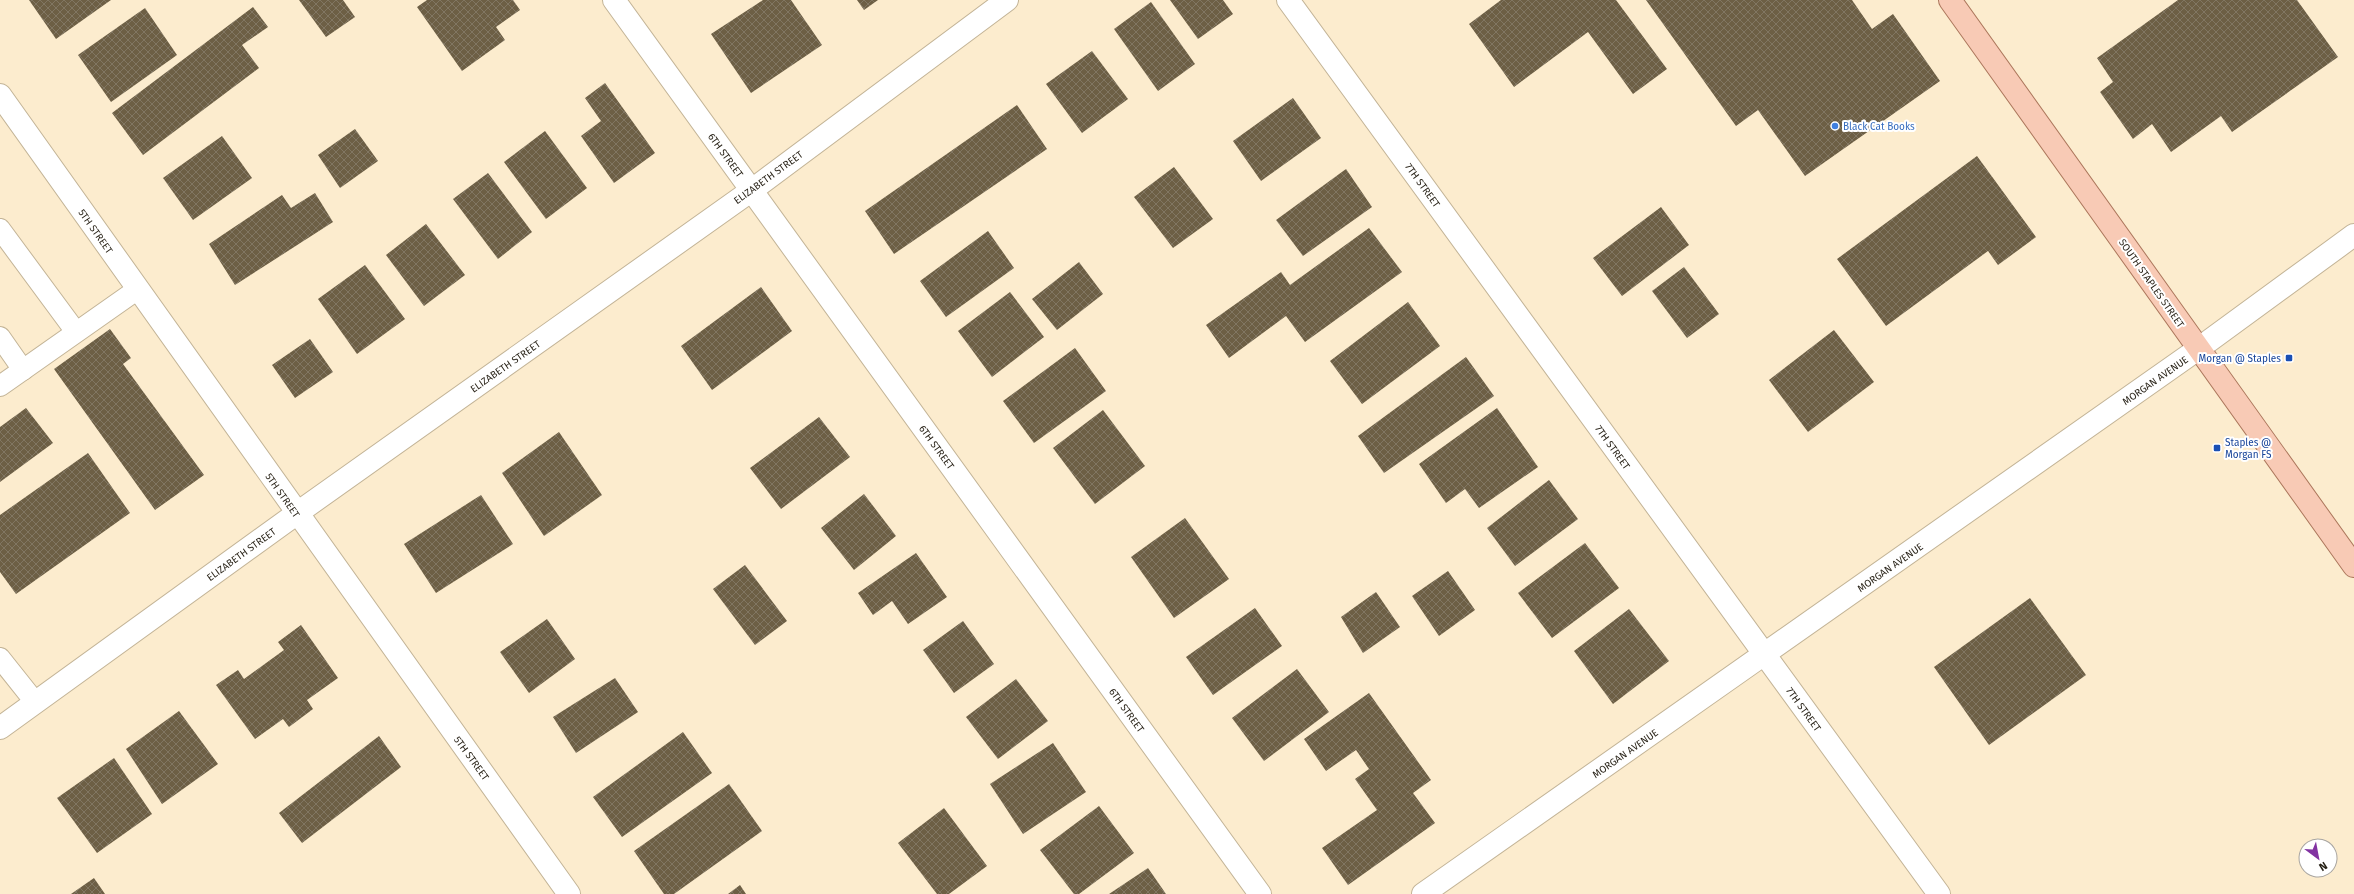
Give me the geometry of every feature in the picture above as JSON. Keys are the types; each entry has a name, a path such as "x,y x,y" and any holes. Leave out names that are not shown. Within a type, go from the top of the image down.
{"main road":[{"name":"SOUTH STAPLES STREET","path":"1950,0 2354,566"}],"street":[{"name":"6TH STREET","path":"614,0 1260,894"},
{"name":"ELIZABETH STREET","path":"0,728 296,514 752,190 1007,0"},
{"name":"7TH STREET","path":"1288,0 1939,894"},
{"name":"5TH STREET","path":"0,95 296,514 569,894"},
{"name":"MORGAN AVENUE","path":"1422,894 2198,349 2354,235"}],"lane":[{"path":"0,229 76,332"},
{"path":"0,386 138,289"},
{"path":"0,337 23,370"},
{"path":"0,658 35,702"}],"building":[{"path":"29,0 111,0 56,39"},
{"path":"299,0 343,0 355,17 326,37"},
{"path":"427,0 513,0 520,10 496,27 505,40 462,71 417,7"},
{"path":"763,0 791,0 822,45 751,93 711,34"},
{"path":"857,0 878,0 864,10"},
{"path":"1170,0 1223,0 1233,14 1198,39"},
{"path":"1501,0 1616,0 1667,69 1633,94 1588,32 1514,87 1469,24"},
{"path":"1646,0 1852,0 1872,29 1893,14 1940,81 1805,176 1758,110 1736,126"},
{"path":"2178,0 2297,0 2338,57 2232,132 2221,116 2171,152 2152,124 2133,139 2100,92 2113,82 2097,58"},
{"path":"1151,2 1195,64 1158,91 1114,29"},
{"path":"253,7 268,27 242,45 259,68 143,155 112,113"},
{"path":"145,8 177,55 111,102 78,55"},
{"path":"1092,51 1128,99 1082,133 1046,84"},
{"path":"605,83 655,153 614,183 581,136 601,121 585,98"},
{"path":"1293,98 1321,138 1261,181 1233,141"},
{"path":"1017,105 1047,149 894,254 865,211"},
{"path":"355,129 378,161 340,188 318,155"},
{"path":"545,131 587,188 546,219 504,162"},
{"path":"222,136 252,178 193,220 163,178"},
{"path":"1977,156 2036,237 1998,265 1988,251 1886,326 1837,259"},
{"path":"1174,167 1213,219 1173,248 1134,197"},
{"path":"1346,169 1372,207 1303,256 1276,220"},
{"path":"488,173 532,232 498,259 453,199"},
{"path":"315,193 333,222 235,285 209,244 282,195 291,208"},
{"path":"1661,207 1689,245 1622,296 1593,258"},
{"path":"426,224 465,275 424,306 386,255"},
{"path":"1369,228 1402,272 1305,342 1286,316 1229,358 1206,325 1281,272 1290,285"},
{"path":"988,231 1014,268 946,317 920,281"},
{"path":"1079,262 1103,294 1057,330 1032,299"},
{"path":"365,265 405,319 357,354 318,299"},
{"path":"1684,267 1719,314 1687,338 1652,291"},
{"path":"761,287 792,331 712,390 681,346"},
{"path":"1010,292 1044,337 992,377 958,331"},
{"path":"1408,302 1440,346 1362,404 1330,361"},
{"path":"110,329 131,358 123,364 204,475 155,510 54,369"},
{"path":"1834,330 1874,382 1808,432 1769,380"},
{"path":"310,339 333,372 295,398 272,365"},
{"path":"1075,348 1106,391 1034,443 1003,401"},
{"path":"1466,357 1494,396 1384,473 1358,436"},
{"path":"26,408 53,443 0,482 0,427"},
{"path":"1497,408 1538,467 1479,508 1465,489 1446,503 1419,464"},
{"path":"1103,410 1145,466 1095,504 1053,448"},
{"path":"819,417 850,457 781,509 750,468"},
{"path":"559,432 602,495 544,536 502,473"},
{"path":"88,453 130,513 16,594 0,572 0,515"},
{"path":"1549,480 1578,519 1515,566 1487,528"},
{"path":"864,494 896,536 854,570 821,528"},
{"path":"481,495 513,544 436,593 404,544"},
{"path":"1185,518 1229,579 1174,618 1131,557"},
{"path":"1585,543 1619,588 1552,638 1518,593"},
{"path":"916,553 947,597 908,624 892,601 873,615 858,593"},
{"path":"745,565 787,621 755,645 713,589"},
{"path":"1448,571 1475,610 1439,636 1412,596"},
{"path":"1376,592 1400,627 1363,653 1341,617"},
{"path":"2030,598 2086,675 1989,745 1934,667"},
{"path":"1255,608 1282,646 1213,695 1186,657"},
{"path":"1629,609 1669,661 1613,704 1574,651"},
{"path":"547,619 575,659 529,693 500,652"},
{"path":"963,621 994,664 954,693 923,650"},
{"path":"301,625 338,678 307,700 313,709 289,727 283,719 255,739 216,685 238,670 244,679 284,650 278,642"},
{"path":"1297,669 1329,712 1264,761 1232,718"},
{"path":"615,678 638,712 576,753 553,717"},
{"path":"1016,679 1048,721 998,759 966,717"},
{"path":"1369,693 1431,780 1413,793 1435,823 1348,885 1322,848 1377,810 1355,779 1369,769 1356,750 1326,771 1304,739"},
{"path":"179,711 218,764 162,804 126,749"},
{"path":"683,732 712,773 622,837 593,797"},
{"path":"379,736 401,767 302,843 279,813"},
{"path":"1053,743 1086,792 1023,834 990,784"},
{"path":"114,758 152,814 97,853 57,798"},
{"path":"729,784 762,831 674,894 664,894 634,851"},
{"path":"1099,806 1134,853 1079,894 1074,894 1040,850"},
{"path":"944,808 987,866 949,894 937,894 898,843"},
{"path":"1148,868 1166,894 1109,894"},
{"path":"94,878 105,894 71,894"},
{"path":"740,885 746,894 728,894"}],"place":[{"name":"Black Cat Books","path":"1835,126"},
{"name":"Morgan @ Staples","path":"2289,358"},
{"name":"Staples @ Morgan FS","path":"2217,448"}]}
